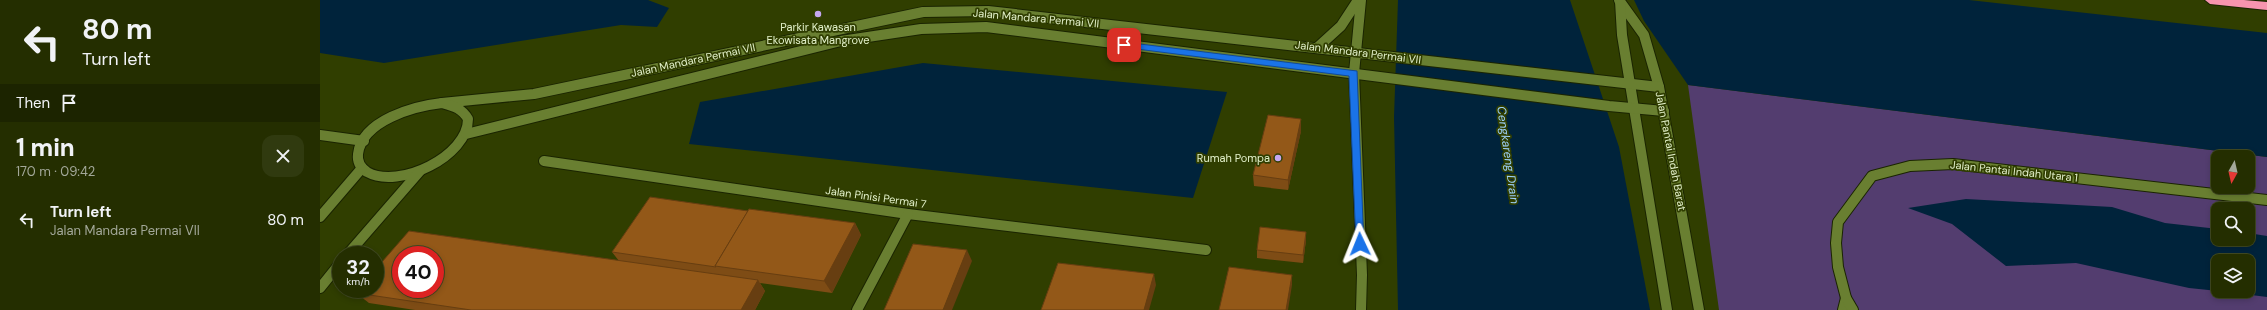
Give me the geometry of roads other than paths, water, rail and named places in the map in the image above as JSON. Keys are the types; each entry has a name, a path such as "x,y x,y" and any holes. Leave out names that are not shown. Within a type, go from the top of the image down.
{"highway":[{"path":"2210,0 2267,6"}],"main road":[{"path":"1318,47 1333,36 1345,22 1360,0"},
{"path":"1360,0 1354,73 1362,275 1361,310"},
{"name":"Jalan Pantai Indah Barat","path":"1619,1 1622,35 1667,310"},
{"name":"Jalan Pantai Indah Barat","path":"1619,1 1644,36 1659,87 1699,310"},
{"name":"Jalan Mandara Permai VII","path":"364,141 376,128 393,116 427,104 534,94 841,28 924,12 988,11 1318,47 1659,87"},
{"name":"Jalan Mandara Permai VII","path":"466,134 841,41 921,29 986,27 1354,73 1390,79 1634,109 1664,111"},
{"path":"320,135 364,141 358,156 362,168 371,175 385,177 402,176 420,171 442,159 459,145 466,134 469,124 468,116 454,105 442,103"},
{"name":"Jalan Pinisi Permai 7","path":"544,161 908,214 1206,250"},
{"name":"Jalan Pantai Indah Utara 1","path":"1853,310 1846,298 1838,267 1836,243 1838,222 1872,176 1910,166 1953,164 2267,200"},
{"path":"320,217 362,168"},
{"path":"355,246 420,171"},
{"path":"857,310 908,214"},
{"path":"320,288 332,273"},
{"name":"Jalan Pantai Indah Utara 1","path":"1843,310 1846,298"}],"water":[{"path":"320,0 648,0 669,8 657,27 621,25 384,63 320,53"},
{"name":"Cengkareng Drain","path":"1398,0 1570,0 1619,147 1650,310 1398,310 1394,117"},
{"path":"1634,0 1969,0 2267,33 2267,157 2255,156 2255,150 2211,150 1688,85 1644,21"},
{"path":"923,63 1227,92 1193,198 689,144 700,102"},
{"path":"1966,199 2112,207 2165,223 2211,228 2211,246 2255,246 2255,234 2267,236 2267,297 2255,295 2255,254 2211,254 2211,290 2189,288 2076,263 2006,266 1952,224 1908,208"}],"place":[{"name":"Parkir Kawasan Ekowisata Mangrove","path":"818,14"},
{"name":"Rumah Pompa","path":"1278,158"}]}
